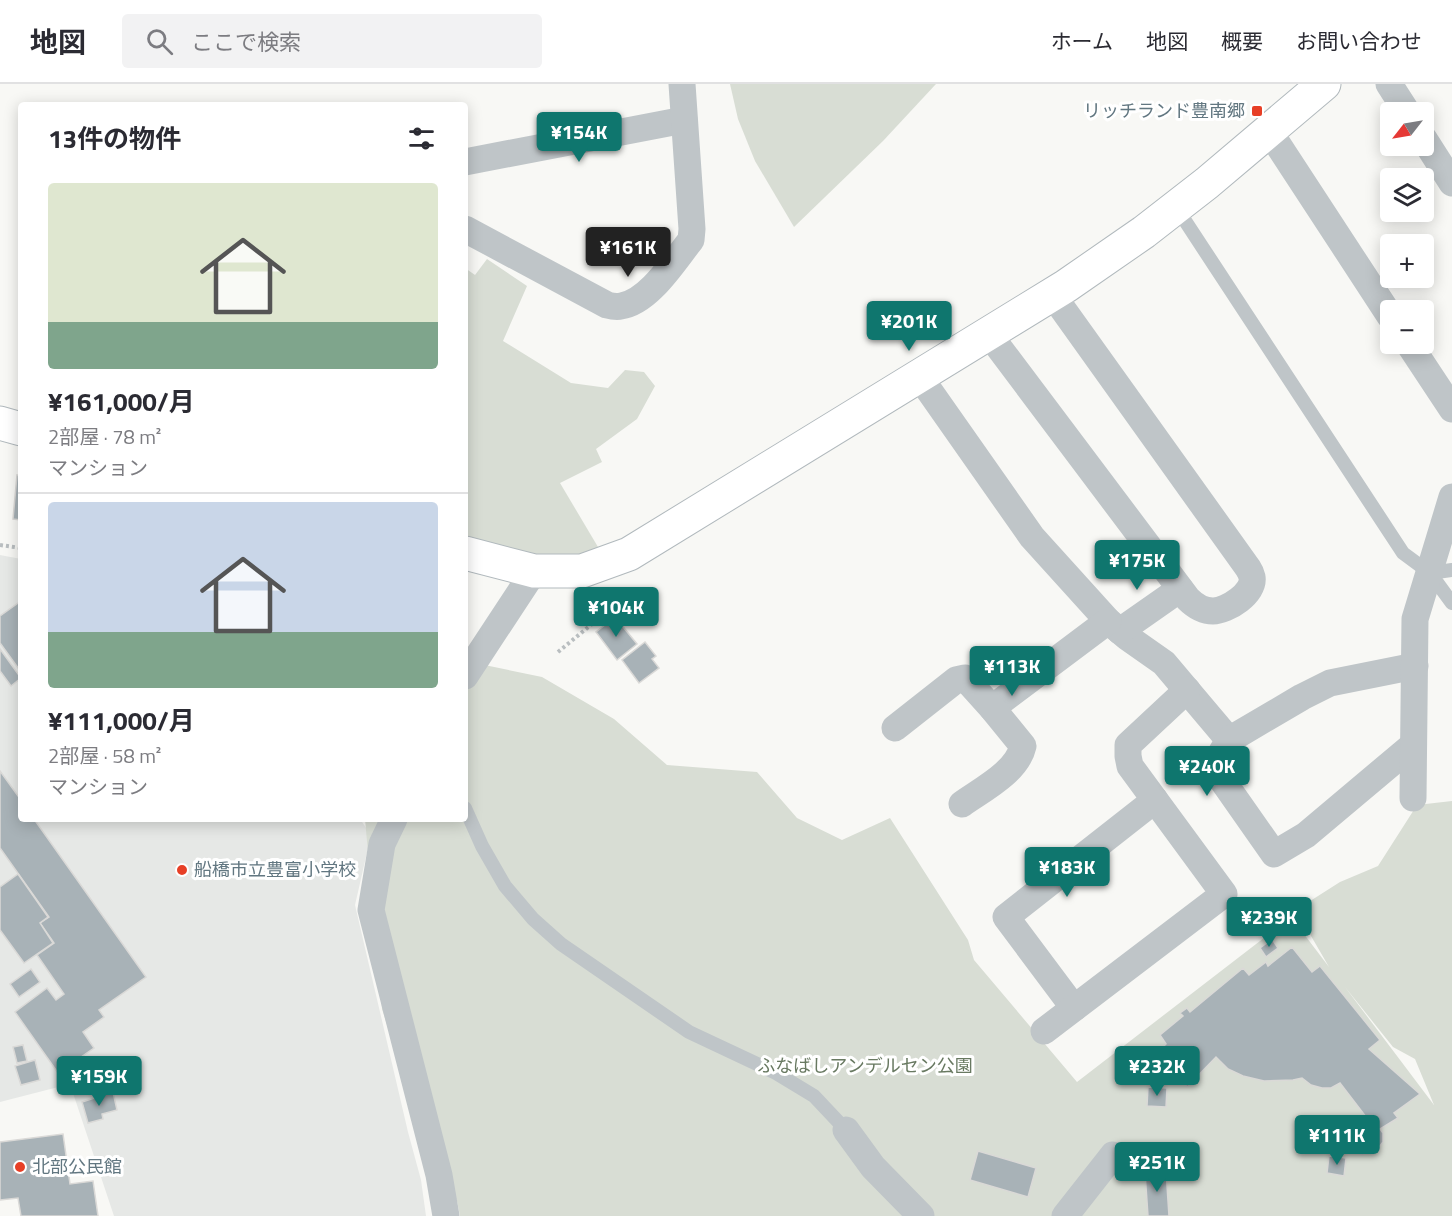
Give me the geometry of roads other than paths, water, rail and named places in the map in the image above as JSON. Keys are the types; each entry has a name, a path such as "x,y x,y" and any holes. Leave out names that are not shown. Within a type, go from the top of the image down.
{"street":[{"path":"468,231 607,305 621,306 649,291 690,240 692,229 682,84"},
{"path":"468,554 534,571 582,571 629,554 1052,294 1144,232 1324,84"},
{"path":"1389,84 1401,102"},
{"path":"468,161 684,120"},
{"path":"1269,131 1380,301"},
{"path":"1434,155 1452,183"},
{"path":"988,333 1194,605 1202,609 1220,610 1240,599 1251,584 1252,577 1248,568 1052,294"},
{"path":"1416,354 1452,409"},
{"path":"919,376 1032,537 1114,626 1164,663 1229,740"},
{"path":"0,423 18,428"},
{"path":"1413,798 1415,619 1441,572 1452,496"},
{"path":"468,671 534,571"},
{"path":"992,708 1114,626 1180,589"},
{"path":"1413,745 1306,835 1274,854 1213,767 1229,740 1330,683 1415,666"},
{"path":"895,728 956,680 965,678 992,708 1023,746 1021,755 1014,766 962,804"},
{"path":"1044,1031 1224,894 1130,766 1128,756 1128,745 1187,690"},
{"path":"1074,1008 1006,917 1155,800"},
{"path":"393,822 382,844 371,910 439,1174 446,1216"},
{"path":"846,1130 873,1167 921,1216"},
{"path":"1065,1216 1113,1155"}],"lane":[{"path":"1176,207 1402,553 1441,572 1452,603"},
{"path":"468,815 482,846 506,886 533,919 561,944 688,1032 768,1068 814,1096 846,1130"}],"place":[{"name":"リッチランド豊南郷","path":"1257,111"},
{"name":"船橋市立豊富小学校","path":"182,870"},
{"name":"北部公民館","path":"20,1167"}],"park label":[{"name":"ふなばしアンデルセン公園","path":"865,1066"}]}
